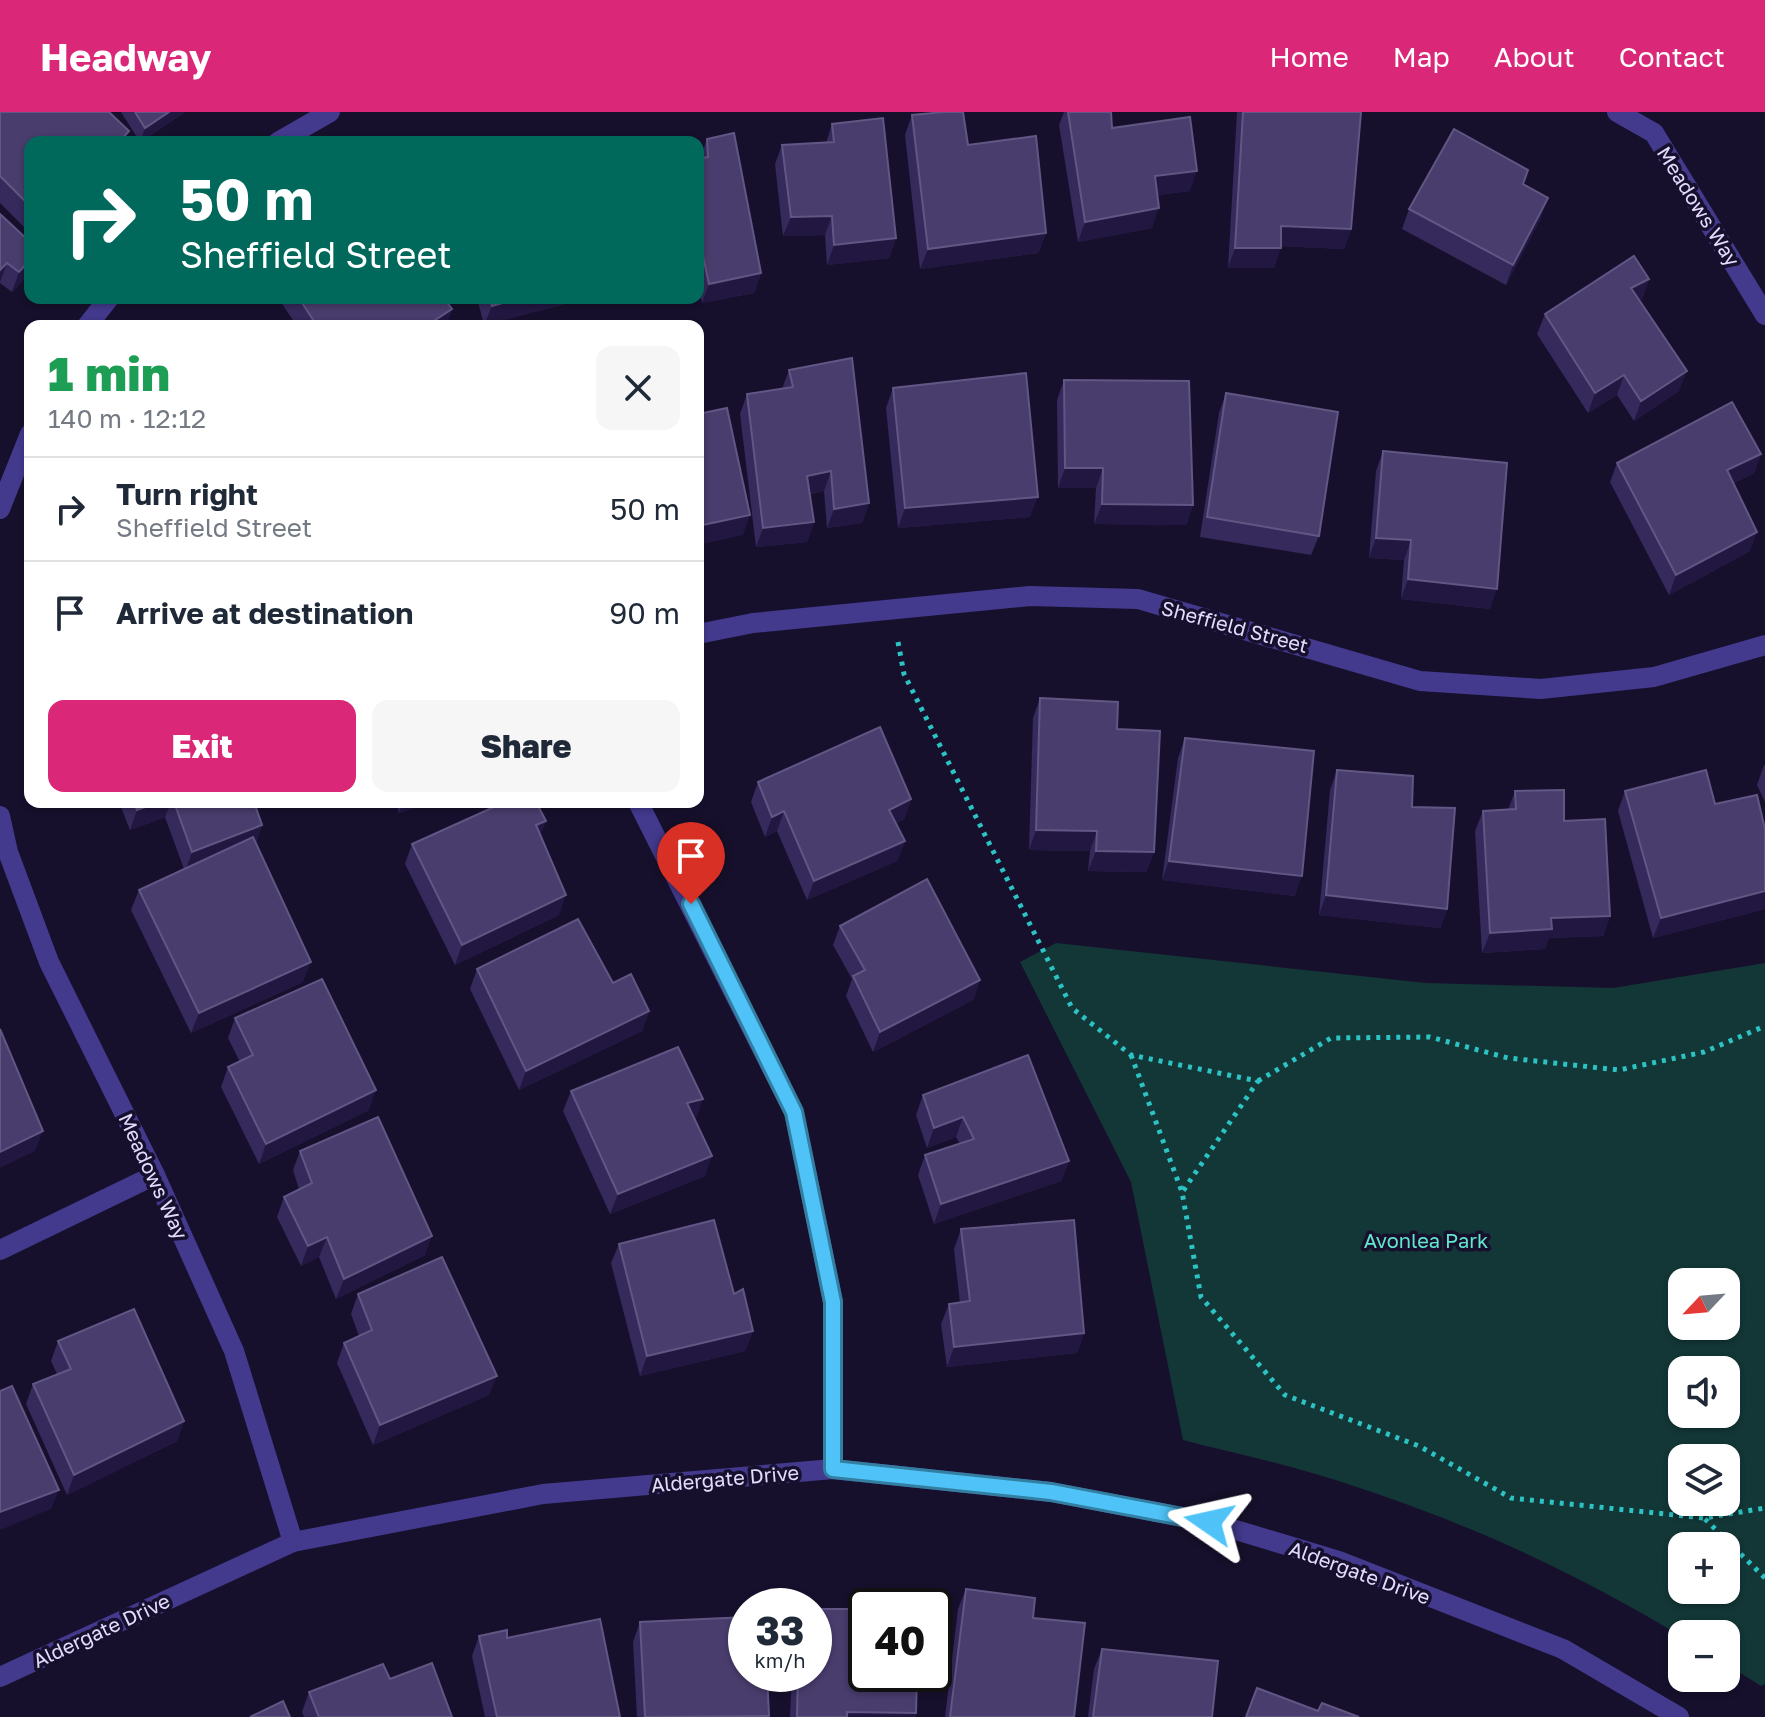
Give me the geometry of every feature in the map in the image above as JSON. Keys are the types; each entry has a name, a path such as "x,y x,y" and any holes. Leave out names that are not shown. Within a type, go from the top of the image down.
{"street":[{"path":"288,136 330,112"},
{"name":"Meadows Way","path":"1617,112 1654,133 1765,315"},
{"path":"92,320 104,304"},
{"path":"0,509 24,449"},
{"name":"Sheffield Street","path":"704,633 753,623 1030,596 1138,599 1420,681 1541,689 1654,677 1765,645"},
{"path":"641,808 794,1112 833,1302 833,1469"},
{"name":"Meadows Way","path":"0,816 8,852 49,962 155,1175 234,1351 293,1542"},
{"path":"0,1250 155,1175"},
{"name":"Aldergate Drive","path":"0,1677 293,1542 543,1494 833,1469 1051,1492 1209,1522 1339,1561 1563,1649 1679,1717"}],"path":[{"path":"891,610 904,674 1072,1008 1131,1055 1258,1081"},
{"path":"1182,1192 1258,1081 1331,1038 1430,1037 1508,1058 1619,1070 1704,1052 1765,1026"},
{"path":"1131,1055 1182,1192 1201,1297 1285,1395 1419,1446 1511,1498 1704,1518 1765,1508"},
{"path":"1704,1518 1765,1578"}],"green space":[{"name":"Avonlea Park","path":"1056,943 1426,983 1613,988 1765,963 1765,1684 1761,1686 1740,1673 1740,1620 1668,1620 1668,1629 1551,1565 1460,1525 1319,1475 1183,1440 1131,1182 1020,962"}],"building":[{"path":"0,112 109,112 129,131 124,136 24,136 24,200 0,176"},
{"path":"135,112 169,112 145,128"},
{"path":"963,112 968,145 1036,136 1046,233 928,249 912,115"},
{"path":"1068,112 1111,112 1112,128 1190,117 1197,171 1155,176 1159,208 1085,222"},
{"path":"1243,112 1361,112 1351,229 1281,226 1281,248 1235,248"},
{"path":"883,118 896,238 834,245 832,216 791,217 782,145 834,142 832,124"},
{"path":"1454,129 1528,170 1523,184 1548,198 1513,265 1409,209"},
{"path":"734,133 761,273 709,284 704,261 704,158 708,157 707,139"},
{"path":"0,214 24,236 24,267 19,272 7,263 0,270"},
{"path":"1634,256 1649,279 1631,288 1687,371 1641,401 1624,375 1595,393 1545,314"},
{"path":"303,304 448,304 452,309 435,320 313,320"},
{"path":"852,358 869,503 834,509 831,471 807,476 814,522 763,528 747,394 793,387 789,370"},
{"path":"1026,373 1038,497 905,508 893,388"},
{"path":"1064,380 1189,381 1193,505 1102,504 1103,468 1065,468"},
{"path":"1226,393 1338,412 1319,536 1207,517"},
{"path":"1732,402 1761,454 1727,470 1757,532 1676,575 1617,463"},
{"path":"727,408 750,515 704,525 704,413"},
{"path":"1383,451 1507,463 1497,589 1408,579 1411,540 1376,538"},
{"path":"1040,698 1118,702 1117,729 1160,731 1154,852 1096,851 1097,831 1036,830"},
{"path":"880,727 911,799 889,810 905,841 814,881 784,811 772,817 758,782"},
{"path":"1185,738 1314,751 1302,876 1169,861"},
{"path":"1337,770 1413,776 1412,807 1455,808 1447,909 1326,895"},
{"path":"1706,770 1715,804 1757,795 1765,829 1765,891 1661,918 1625,791"},
{"path":"1564,790 1564,821 1605,819 1610,916 1551,918 1552,929 1490,933 1483,811 1516,809 1515,791"},
{"path":"176,808 256,808 262,825 192,852"},
{"path":"492,808 539,808 546,821 536,825 566,895 462,945 412,844"},
{"path":"253,837 311,962 199,1013 139,890"},
{"path":"927,879 980,980 880,1032 853,976 865,970 840,926"},
{"path":"578,919 613,983 631,974 649,1011 526,1071 477,969"},
{"path":"322,979 376,1090 266,1144 228,1067 253,1055 235,1018"},
{"path":"0,1029 43,1131 0,1152"},
{"path":"678,1047 703,1099 687,1103 712,1156 618,1194 571,1091"},
{"path":"1028,1055 1069,1161 941,1204 925,1155 974,1139 963,1117 934,1128 923,1095"},
{"path":"378,1117 432,1236 344,1279 327,1237 308,1246 284,1197 312,1183 300,1151"},
{"path":"714,1220 734,1294 743,1289 753,1331 647,1356 619,1244"},
{"path":"1074,1220 1084,1333 954,1347 949,1304 970,1301 961,1229"},
{"path":"442,1257 497,1376 380,1425 344,1343 372,1330 358,1294"},
{"path":"134,1309 184,1421 74,1475 33,1384 71,1369 58,1341"},
{"path":"12,1386 59,1490 0,1512 0,1391"},
{"path":"966,1589 1035,1598 1033,1618 1085,1623 1074,1717 950,1717"},
{"path":"832,1609 848,1609 848,1692 917,1692 916,1713 847,1712 847,1717 797,1717 798,1692 832,1692"},
{"path":"728,1618 728,1692 768,1692 769,1716 645,1717 640,1622"},
{"path":"600,1619 620,1717 497,1717 479,1636 507,1630 507,1638"},
{"path":"1102,1649 1218,1661 1212,1717 1093,1717"},
{"path":"432,1663 452,1717 319,1717 309,1692 383,1664 390,1679"},
{"path":"1257,1688 1318,1711 1322,1703 1359,1717 1246,1717"},
{"path":"283,1701 290,1717 250,1717"}],"route":[{"path":"691,904 794,1112 833,1302 833,1469 1051,1492 1209,1522"}]}
